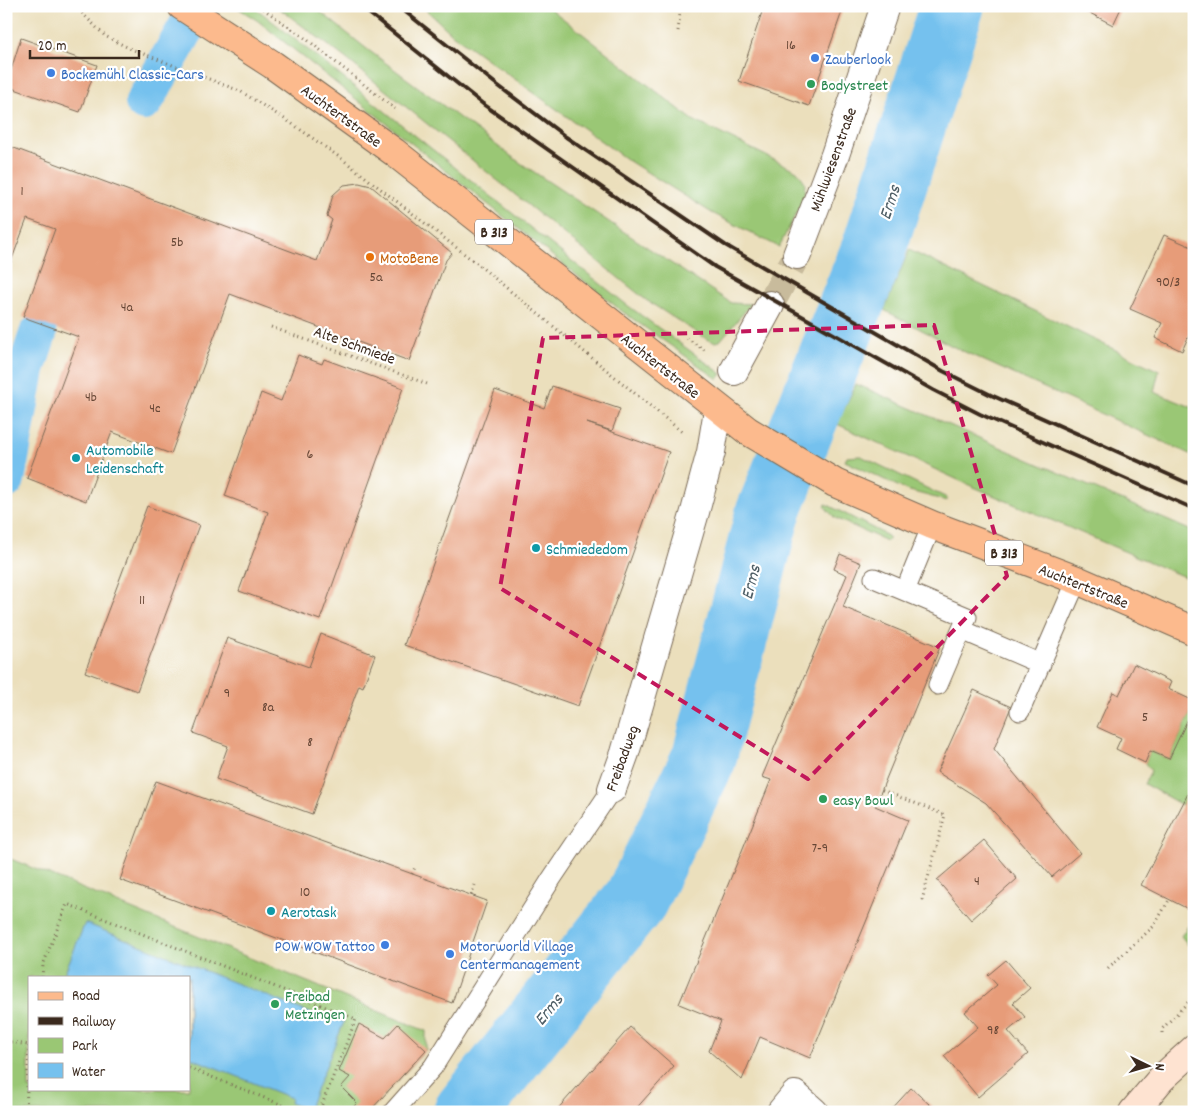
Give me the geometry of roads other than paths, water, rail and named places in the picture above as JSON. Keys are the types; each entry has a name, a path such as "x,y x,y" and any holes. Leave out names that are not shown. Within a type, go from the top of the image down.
{"main road":[{"name":"Auchtertstraße","path":"182,6 235,39 394,152 748,432 835,483 932,525 1077,580 1194,631"}],"street":[{"name":"Mühlwiesenstraße","path":"797,255 836,155 885,6"},
{"path":"734,371 770,305"},
{"name":"Freibadweg","path":"612,789 628,743 711,452 718,410"},
{"path":"1132,1112 1161,1079 1194,1049"},
{"path":"781,1112 795,1095 814,1112"}],"lane":[{"path":"905,591 932,525"},
{"path":"874,578 968,617 938,685"},
{"path":"1020,710 1077,580"},
{"path":"962,630 1040,664"},
{"name":"Freibadweg","path":"393,1112 433,1067 552,878 612,789"}],"water":[{"path":"85,923 325,1019 327,1015 344,1022 308,1110 290,1103 291,1098 190,1057 190,976 63,976"}],"waterway":[{"path":"144,102 199,6"},
{"name":"Erms","path":"466,1112 636,899 704,758 768,513 874,248 952,6"},
{"path":"6,480 26,370 38,334"}],"tunnel":[{"path":"770,305 797,255"}],"railway":[{"path":"360,6 483,104 715,267 933,390 980,414 1194,509"},
{"path":"398,6 566,137 725,245 943,371 991,395 1194,486"}],"place":[{"name":"Zauberlook","path":"815,58"},
{"name":"Bockemühl Classic-Cars","path":"51,73"},
{"name":"Bodystreet","path":"811,84"},
{"name":"MotoBene","path":"370,257"},
{"name":"Automobile Leidenschaft","path":"76,458"},
{"name":"Schmiededom","path":"536,548"},
{"name":"easy Bowl","path":"823,799"},
{"name":"Aerotask","path":"271,911"},
{"name":"POW WOW Tattoo","path":"385,945"},
{"name":"Motorworld Village Centermanagement","path":"450,954"},
{"name":"Freibad Metzingen","path":"275,1004"}]}
